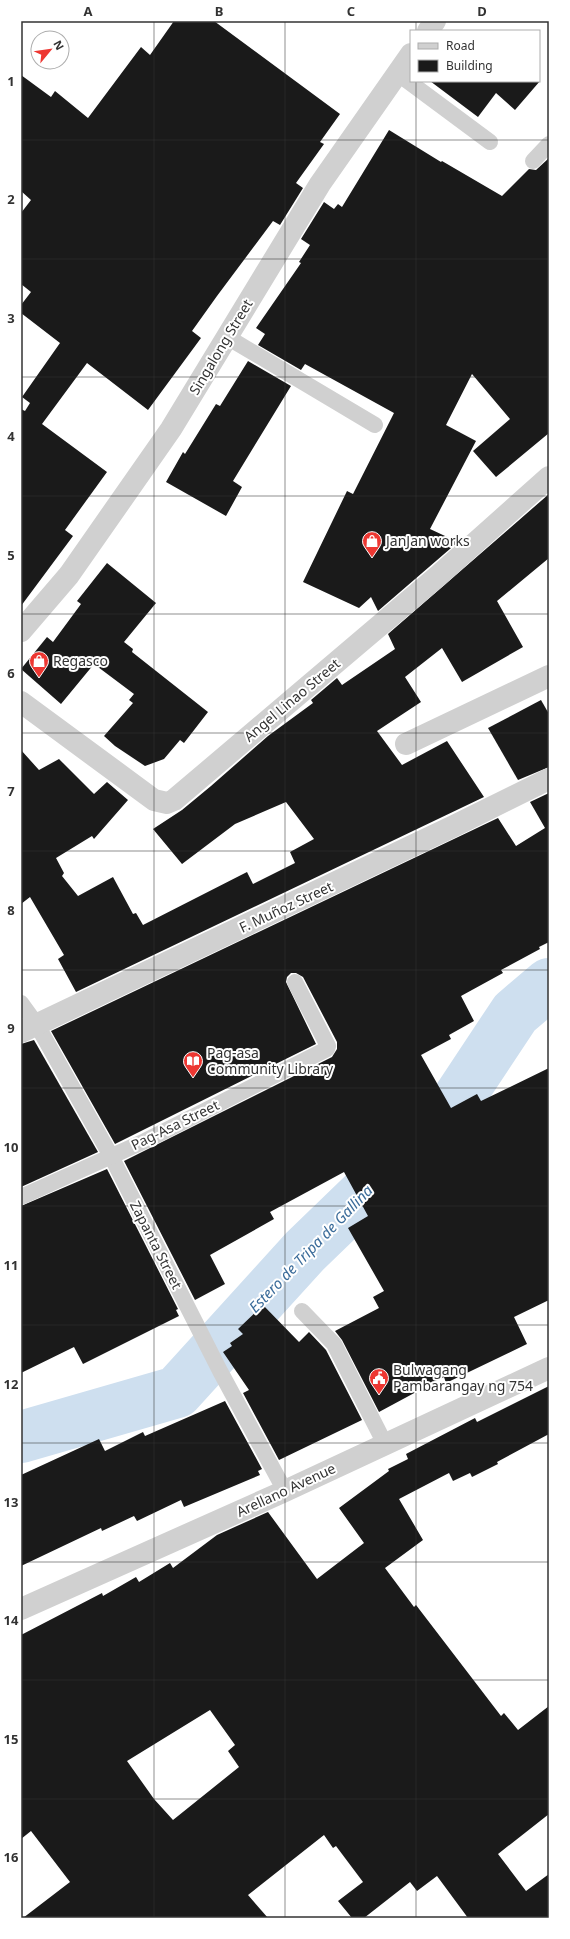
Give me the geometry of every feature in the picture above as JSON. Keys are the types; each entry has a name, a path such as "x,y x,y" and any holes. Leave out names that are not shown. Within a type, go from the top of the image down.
{"street":[{"path":"429,30 436,21"},
{"name":"Singalong Street","path":"21,632 69,575 171,429 320,184 410,55"},
{"name":"Angel Linao Street","path":"21,702 154,800 167,803 174,800 438,576 549,477"},
{"path":"406,744 549,676"},
{"name":"F. Muñoz Street","path":"29,1029 549,779"},
{"name":"Arellano Avenue","path":"21,1609 285,1491 549,1368"}],"lane":[{"path":"397,73 490,142"},
{"path":"532,161 549,144"},
{"path":"226,337 376,424"},
{"name":"Pag-Asa Street","path":"21,1197 145,1141 327,1049 328,1046 295,982"},
{"name":"Zapanta Street","path":"21,1003 29,1029 111,1156 220,1371 285,1491"},
{"path":"302,1311 334,1344 385,1444"}],"building":[{"path":"174,21 214,21 340,114 320,142 324,144 296,183 303,188 280,225 273,221 192,331 201,338 148,410 87,363 42,424 107,472 65,530 73,536 21,606 21,409 25,411 30,403 22,397 60,343 21,313 21,305 31,292 21,284 21,213 31,200 21,191 21,75 51,97 55,91 88,118 141,47 150,55"},
{"path":"431,82 539,82 515,110 496,93 478,117"},
{"path":"389,130 441,162 442,161 502,196 529,169 536,170 549,158 549,433 496,477 473,451 510,419 472,374 446,425 476,441 430,529 458,542 378,611 371,597 359,608 303,582 347,491 353,494 394,413 305,364 301,370 258,345 265,334 256,328 301,263 299,262 310,245 301,239 324,202 334,209 338,204 342,207"},
{"path":"248,361 291,386 233,481 242,487 226,516 166,482 183,452 185,454 216,404 220,406"},
{"path":"549,494 549,558 497,601 523,647 462,682 442,648 405,677 421,702 377,731 402,765 447,741 484,797 76,992 58,959 64,955 30,897 21,904 21,750 39,770 59,759 94,794 107,782 128,800 94,839 92,836 56,858 64,873 62,876 78,896 113,877 133,914 136,913 143,925 247,872 253,884 295,863 290,852 314,839 286,802 235,824 182,864 153,829 182,810 268,736 313,703 311,700 337,678 342,685 395,649 388,634"},
{"path":"107,563 156,603 124,642 133,649 132,652 208,712 184,743 180,740 164,759 145,766 115,746 104,736 133,703 129,700 134,694 94,664 61,704 21,669 47,637 53,642 81,604 77,601"},
{"path":"541,700 549,714 549,767 518,780 488,728"},
{"path":"549,793 549,942 539,947 540,949 501,970 503,973 461,996 474,1021 449,1035 451,1039 421,1055 451,1108 477,1094 481,1101 549,1068 549,1300 514,1317 527,1344 446,1383 444,1377 379,1412 342,1340 335,1331 379,1308 373,1297 384,1291 348,1228 368,1216 344,1172 270,1212 274,1219 210,1255 225,1284 195,1300 124,1161 332,1057 337,1049 337,1042 303,977 296,973 291,973 287,977 286,982 316,1044 115,1144 51,1031 498,818 516,846 545,828 530,802"},
{"path":"34,1040 98,1152 21,1187 21,1044"},
{"path":"107,1169 178,1309 176,1310 179,1316 83,1364 74,1347 21,1373 21,1206"},
{"path":"263,1305 299,1342 309,1332 326,1350 362,1420 279,1460 243,1393 249,1390 223,1352 232,1346 230,1343 243,1334 238,1329"},
{"path":"549,1386 549,1434 497,1462 498,1464 472,1477 470,1473 453,1481 449,1473 399,1499 423,1540 385,1568 414,1607 416,1605 501,1716 504,1713 518,1730 549,1706 549,1814 498,1854 526,1891 549,1874 549,1918 468,1918 437,1876 417,1891 410,1882 364,1918 352,1918 338,1901 363,1882 336,1846 333,1848 324,1835 248,1895 268,1918 23,1918 70,1882 31,1831 21,1839 21,1635 102,1593 103,1596 136,1577 139,1582 170,1563 173,1568 217,1535 268,1512 317,1579 364,1543 339,1508 389,1471 388,1469 408,1459 406,1454 475,1418 477,1422","holes":["210,1710 235,1745 228,1751 239,1767 173,1820 154,1799 127,1761"]},
{"path":"225,1401 262,1469 258,1471 260,1475 184,1507 181,1500 137,1521 134,1516 102,1531 101,1528 21,1566 21,1475 99,1439 105,1451 143,1432 145,1436"}],"waterway":[{"name":"Estero de Tripa de Gallina","path":"21,1437 177,1392 305,1251 450,1111 515,1013 549,984"}],"place":[{"name":"JanJan works","path":"372,558"},
{"name":"Regasco","path":"39,678"},
{"name":"Pag-asa Community Library","path":"193,1078"},
{"name":"Bulwagang Pambarangay ng 754","path":"379,1395"}]}
